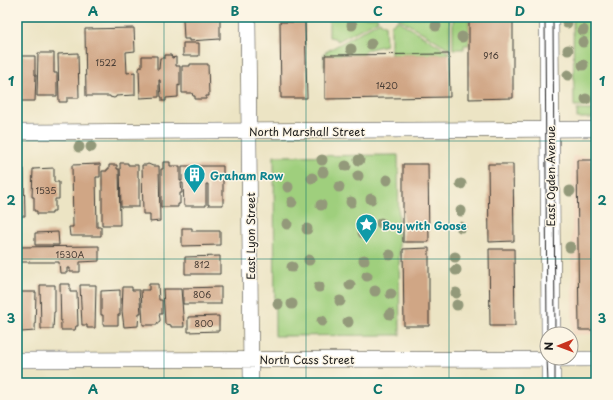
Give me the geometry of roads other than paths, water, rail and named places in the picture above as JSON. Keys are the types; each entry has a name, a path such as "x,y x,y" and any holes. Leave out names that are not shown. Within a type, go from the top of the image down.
{"street":[{"name":"East Lyon Street","path":"248,17 251,383"},
{"name":"East Ogden Avenue","path":"549,17 551,326"},
{"name":"North Marshall Street","path":"17,132 596,129"},
{"name":"North Cass Street","path":"17,360 539,358"},
{"name":"North Cass Street","path":"579,359 596,359"},
{"path":"551,366 551,383"}],"tram line":[{"path":"545,17 547,326"},
{"path":"553,17 555,326"},
{"path":"547,366 548,383"},
{"path":"555,366 555,383"}],"place":[{"name":"Graham Row","path":"195,194"},
{"name":"Boy with Goose","path":"366,244"}]}
